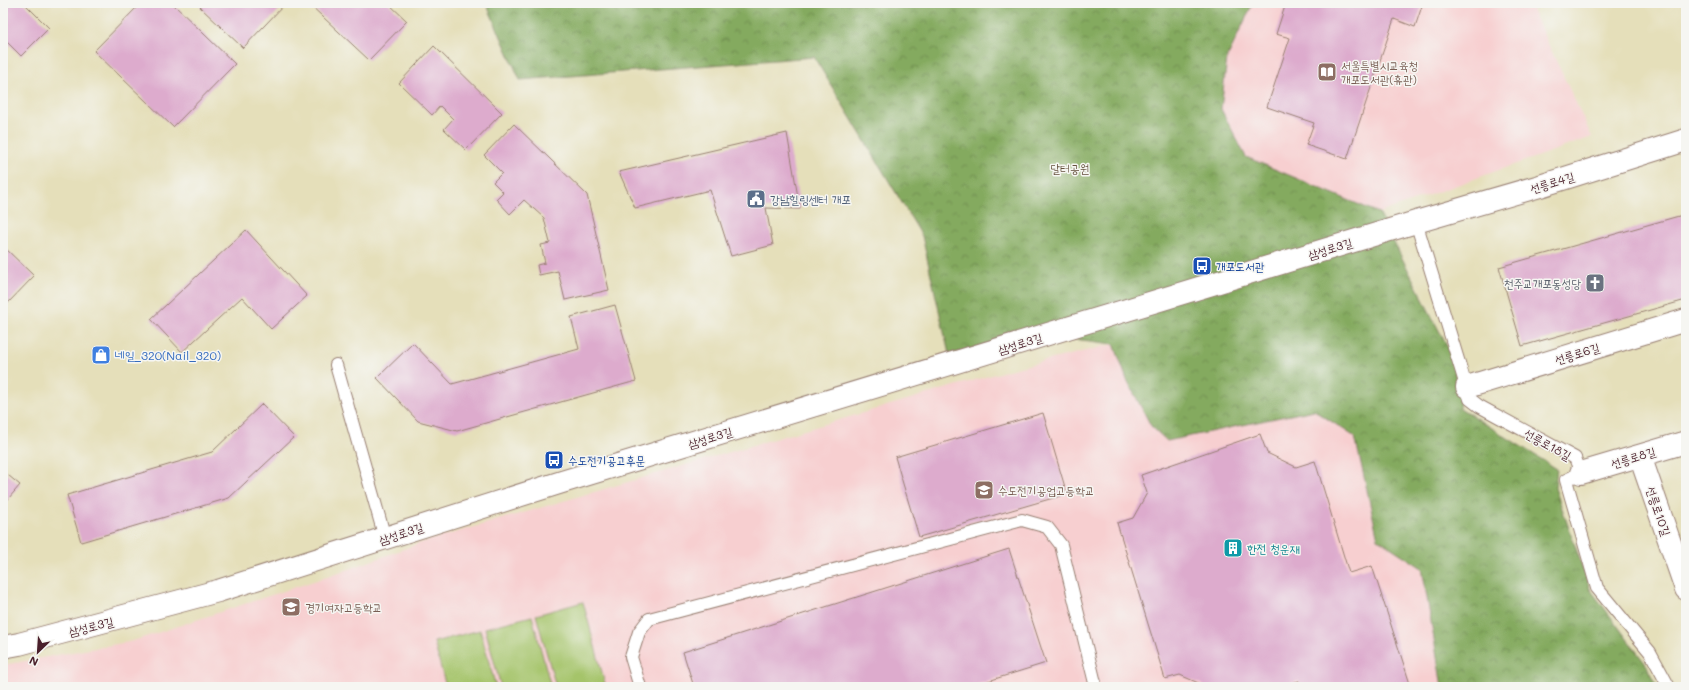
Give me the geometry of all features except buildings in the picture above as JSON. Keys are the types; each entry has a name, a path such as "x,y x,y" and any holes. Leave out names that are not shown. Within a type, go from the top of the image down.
{"street":[{"name":"선릉로4길","path":"1416,222 1540,186 1686,140"},
{"name":"삼성로3길","path":"3,647 118,619 210,593 1416,222"},
{"name":"선릉로6길","path":"1467,387 1686,320"},
{"name":"선릉로8길","path":"1581,473 1686,442"},
{"name":"선릉로10길","path":"1640,456 1686,589"}],"lane":[{"name":"선릉로18길","path":"1416,222 1470,399 1479,406 1575,458 1581,473 1566,480 1597,588 1650,652 1669,687"},
{"path":"336,365 385,538"},
{"path":"640,687 631,657 639,632 649,619 1022,520 1047,527 1061,545 1096,687"}],"shaded area":[{"path":"1253,3 1529,3 1592,137 1379,213 1246,157 1221,109 1227,58"},
{"name":"수도전기공업고등학교","path":"1114,344 1127,380 1151,426 1167,441 1314,410 1355,437 1378,539 1422,568 1442,687 3,687 3,665 133,641 341,572 420,543 1016,368"}],"green space":[{"name":"달터공원","path":"486,3 1253,3 1227,58 1221,109 1246,157 1379,213 1453,358 1460,408 1557,469 1555,488 1590,589 1648,667 1658,687 1442,687 1422,568 1378,539 1355,437 1314,410 1167,441 1151,426 1127,380 1114,344 1049,336 949,354 922,236 814,57 520,80"},
{"path":"583,602 606,687 556,687 536,615"},
{"path":"532,616 551,687 501,687 485,628"},
{"path":"480,630 496,687 446,687 434,642"}],"place":[{"name":"서울특별시교육청 개포도서관(휴관)","path":"1327,72"},
{"name":"강남힐링센터 개포","path":"756,199"},
{"name":"개포도서관","path":"1202,266"},
{"name":"천주교개포동성당","path":"1595,283"},
{"name":"네일_320(Nail_320)","path":"101,355"},
{"name":"수도전기공고후문","path":"554,460"},
{"name":"수도전기공업고등학교","path":"984,490"},
{"name":"한전 청운재","path":"1233,548"},
{"name":"경기여자고등학교","path":"291,607"}]}
